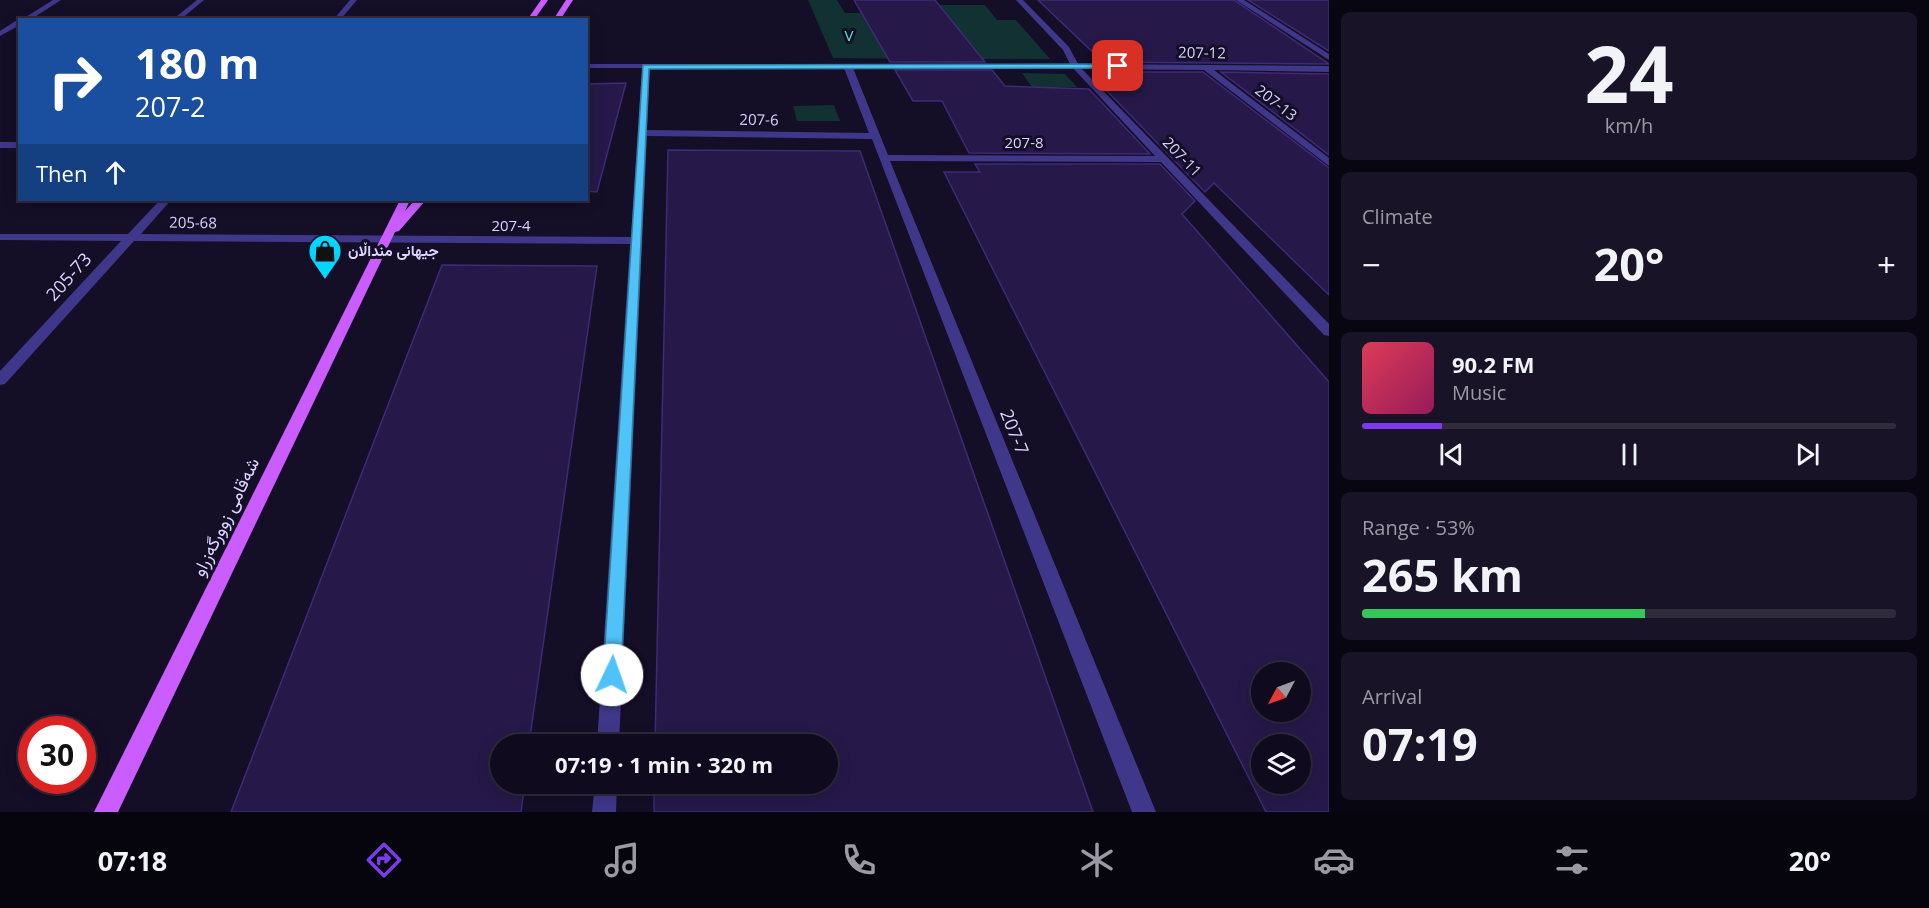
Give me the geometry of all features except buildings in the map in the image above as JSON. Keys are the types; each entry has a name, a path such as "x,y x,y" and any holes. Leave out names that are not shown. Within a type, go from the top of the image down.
{"main road":[{"path":"532,18 545,0"},
{"path":"557,18 570,0"},
{"name":"شەقامی زوورگەزراو","path":"105,812 405,201"},
{"name":"شەقامی زوورگەزراو","path":"386,240 420,201"}],"street":[{"path":"27,18 58,0"},
{"path":"178,18 201,0"},
{"path":"338,18 354,0"},
{"name":"207-11","path":"1019,0 1066,49 1075,66 1329,332"},
{"path":"1239,0 1329,58"},
{"path":"0,34 18,23"},
{"name":"207-12","path":"588,66 1075,66 1329,69"},
{"path":"609,734 646,66"},
{"name":"207-7","path":"848,67 1144,812"},
{"name":"207-13","path":"1205,67 1329,163"},
{"name":"207-6","path":"642,133 876,136"},
{"path":"3,145 18,136"},
{"name":"207-8","path":"885,158 1163,159"},
{"name":"205-73","path":"0,380 165,201"},
{"name":"205-68","path":"0,237 386,240"},
{"name":"207-4","path":"386,240 636,241"},
{"path":"604,812 605,794"}],"green space":[{"name":"V","path":"808,0 837,0 845,13 906,13 931,59 833,58"},
{"path":"917,5 985,5 997,20 1016,20 1050,59 949,59 966,38 951,20 927,19"},
{"path":"1022,73 1065,74 1077,87 1032,87"},
{"path":"834,105 840,121 797,121 793,106"}],"place":[{"name":"جیهانی منداڵان","path":"325,280"}],"route":[{"path":"612,675 646,66 1118,66"}]}
